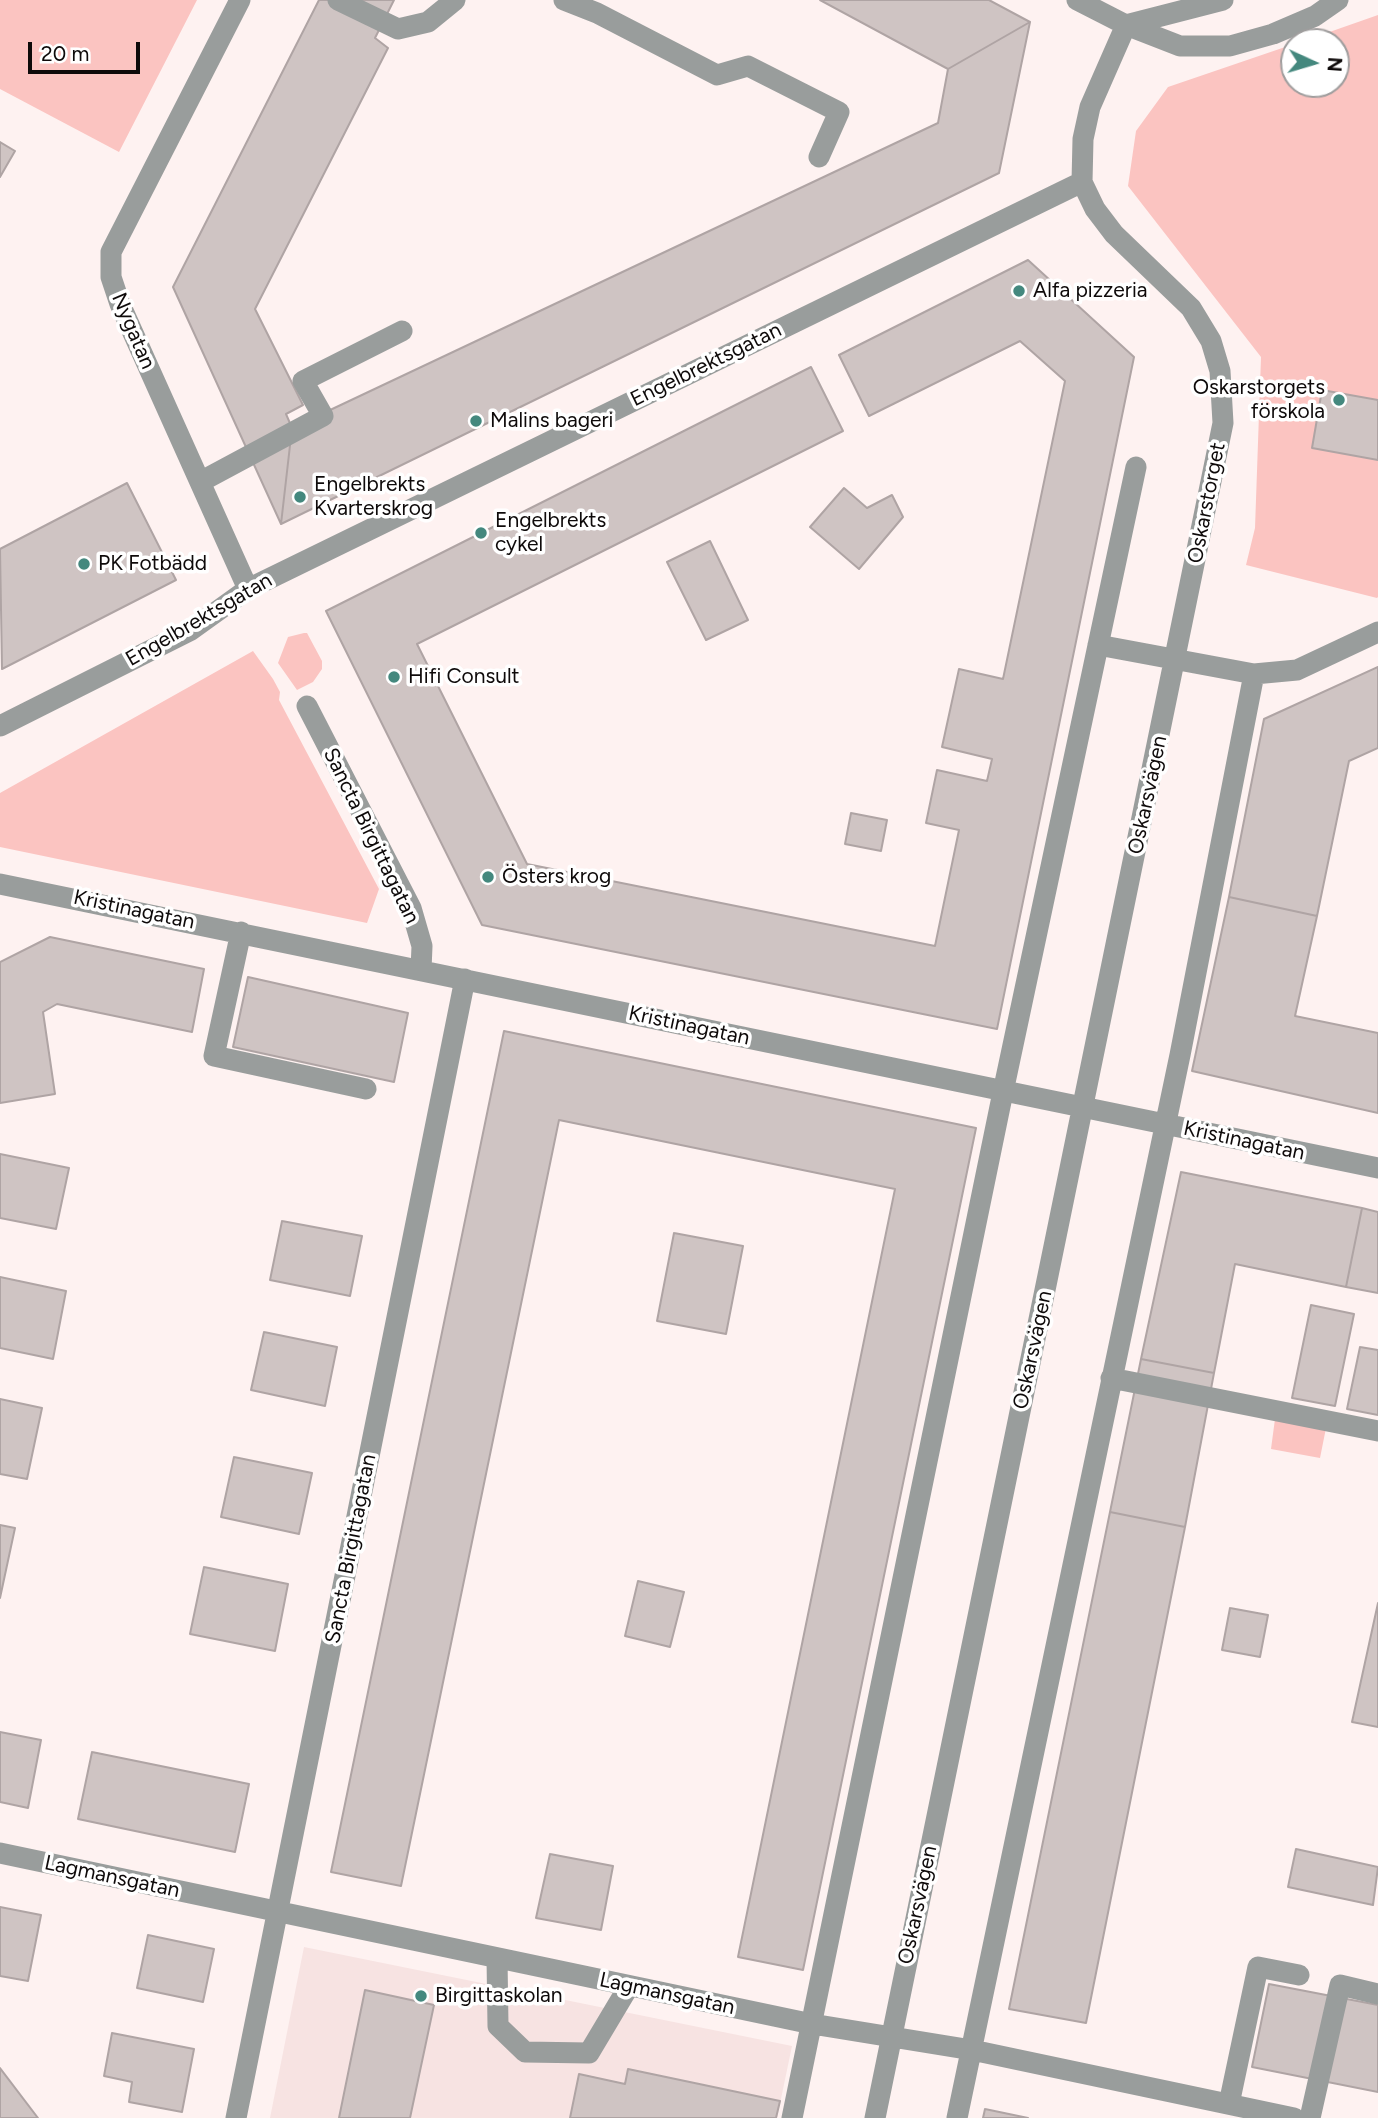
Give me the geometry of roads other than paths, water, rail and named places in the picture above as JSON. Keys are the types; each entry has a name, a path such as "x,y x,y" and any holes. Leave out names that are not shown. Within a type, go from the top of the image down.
{"street":[{"name":"Nygatan","path":"240,0 111,252 111,277 120,304 248,589"},
{"path":"338,0 398,29 428,22 455,0"},
{"path":"564,0 597,13 716,75 748,66 839,112 819,157"},
{"path":"1077,0 1126,25 1180,46 1230,46 1273,34 1315,16 1338,0"},
{"path":"1126,25 1223,0"},
{"path":"1082,182 1083,139 1090,107 1126,25"},
{"name":"Engelbrektsgatan","path":"0,726 191,630 248,589 1082,182"},
{"name":"Oskarstorget","path":"1082,182 1095,209 1114,234 1191,308 1211,341 1220,371 1223,423 1175,660"},
{"path":"200,482 323,416 303,382 402,331"},
{"path":"792,2118 1003,1091 1136,467"},
{"path":"1098,645 1254,674 1297,670 1378,632"},
{"name":"Oskarsvägen","path":"875,2118 1175,660"},
{"path":"957,2118 1164,1124 1254,674"},
{"name":"Sancta Birgittagatan","path":"307,706 411,908 422,946 421,970"},
{"name":"Kristinagatan","path":"0,884 1083,1108 1377,1165"},
{"path":"241,932 214,1056 366,1089"},
{"name":"Sancta Birgittagatan","path":"236,2118 466,979"},
{"path":"1111,1378 1378,1431"},
{"name":"Lagmansgatan","path":"0,1853 812,2024 971,2050 1294,2118"},
{"path":"497,1958 498,2026 525,2052 589,2053 629,1986"},
{"path":"1229,2104 1258,1967 1299,1975"},
{"path":"1310,2118 1340,1985 1378,1994"}],"place":[{"name":"Alfa pizzeria","path":"1019,291"},
{"name":"Oskarstorgets förskola","path":"1339,400"},
{"name":"Malins bageri","path":"476,421"},
{"name":"Engelbrekts Kvarterskrog","path":"300,497"},
{"name":"Engelbrekts cykel","path":"481,533"},
{"name":"PK Fotbädd","path":"84,564"},
{"name":"Hifi Consult","path":"394,677"},
{"name":"Östers krog","path":"488,877"},
{"name":"Birgittaskolan","path":"421,1996"}]}
